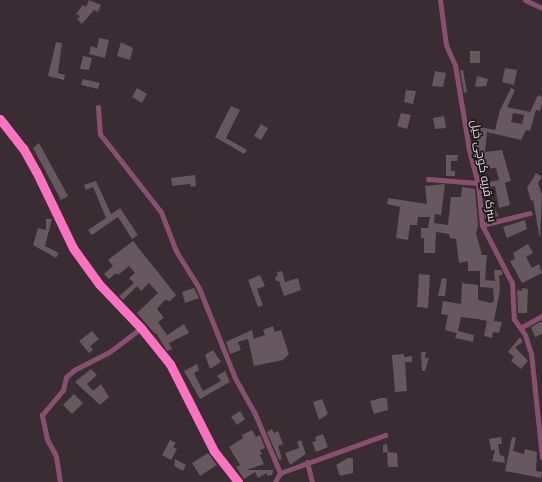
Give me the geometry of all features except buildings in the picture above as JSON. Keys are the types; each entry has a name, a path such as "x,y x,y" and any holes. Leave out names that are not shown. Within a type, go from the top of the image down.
{"highway":[{"path":"0,119 33,165 73,248 99,284 141,328 170,364 214,451 238,482"}],"street":[{"name":"سرک قریه کوچی خیل","path":"440,0 446,45 455,65 469,150 478,183 482,225 512,283 514,319 520,328 531,354 542,457"},
{"path":"525,0 542,8"},
{"path":"98,107 100,134 161,212 176,250 199,288 235,378 255,414 280,473"},
{"path":"428,179 478,183"},
{"path":"482,225 530,212"},
{"path":"520,328 542,316"},
{"path":"60,482 56,456 47,439 42,415 63,390 66,377 74,370 108,353 141,328"},
{"path":"275,482 280,473 307,462 317,461 385,435"},
{"path":"307,462 312,482"}]}
